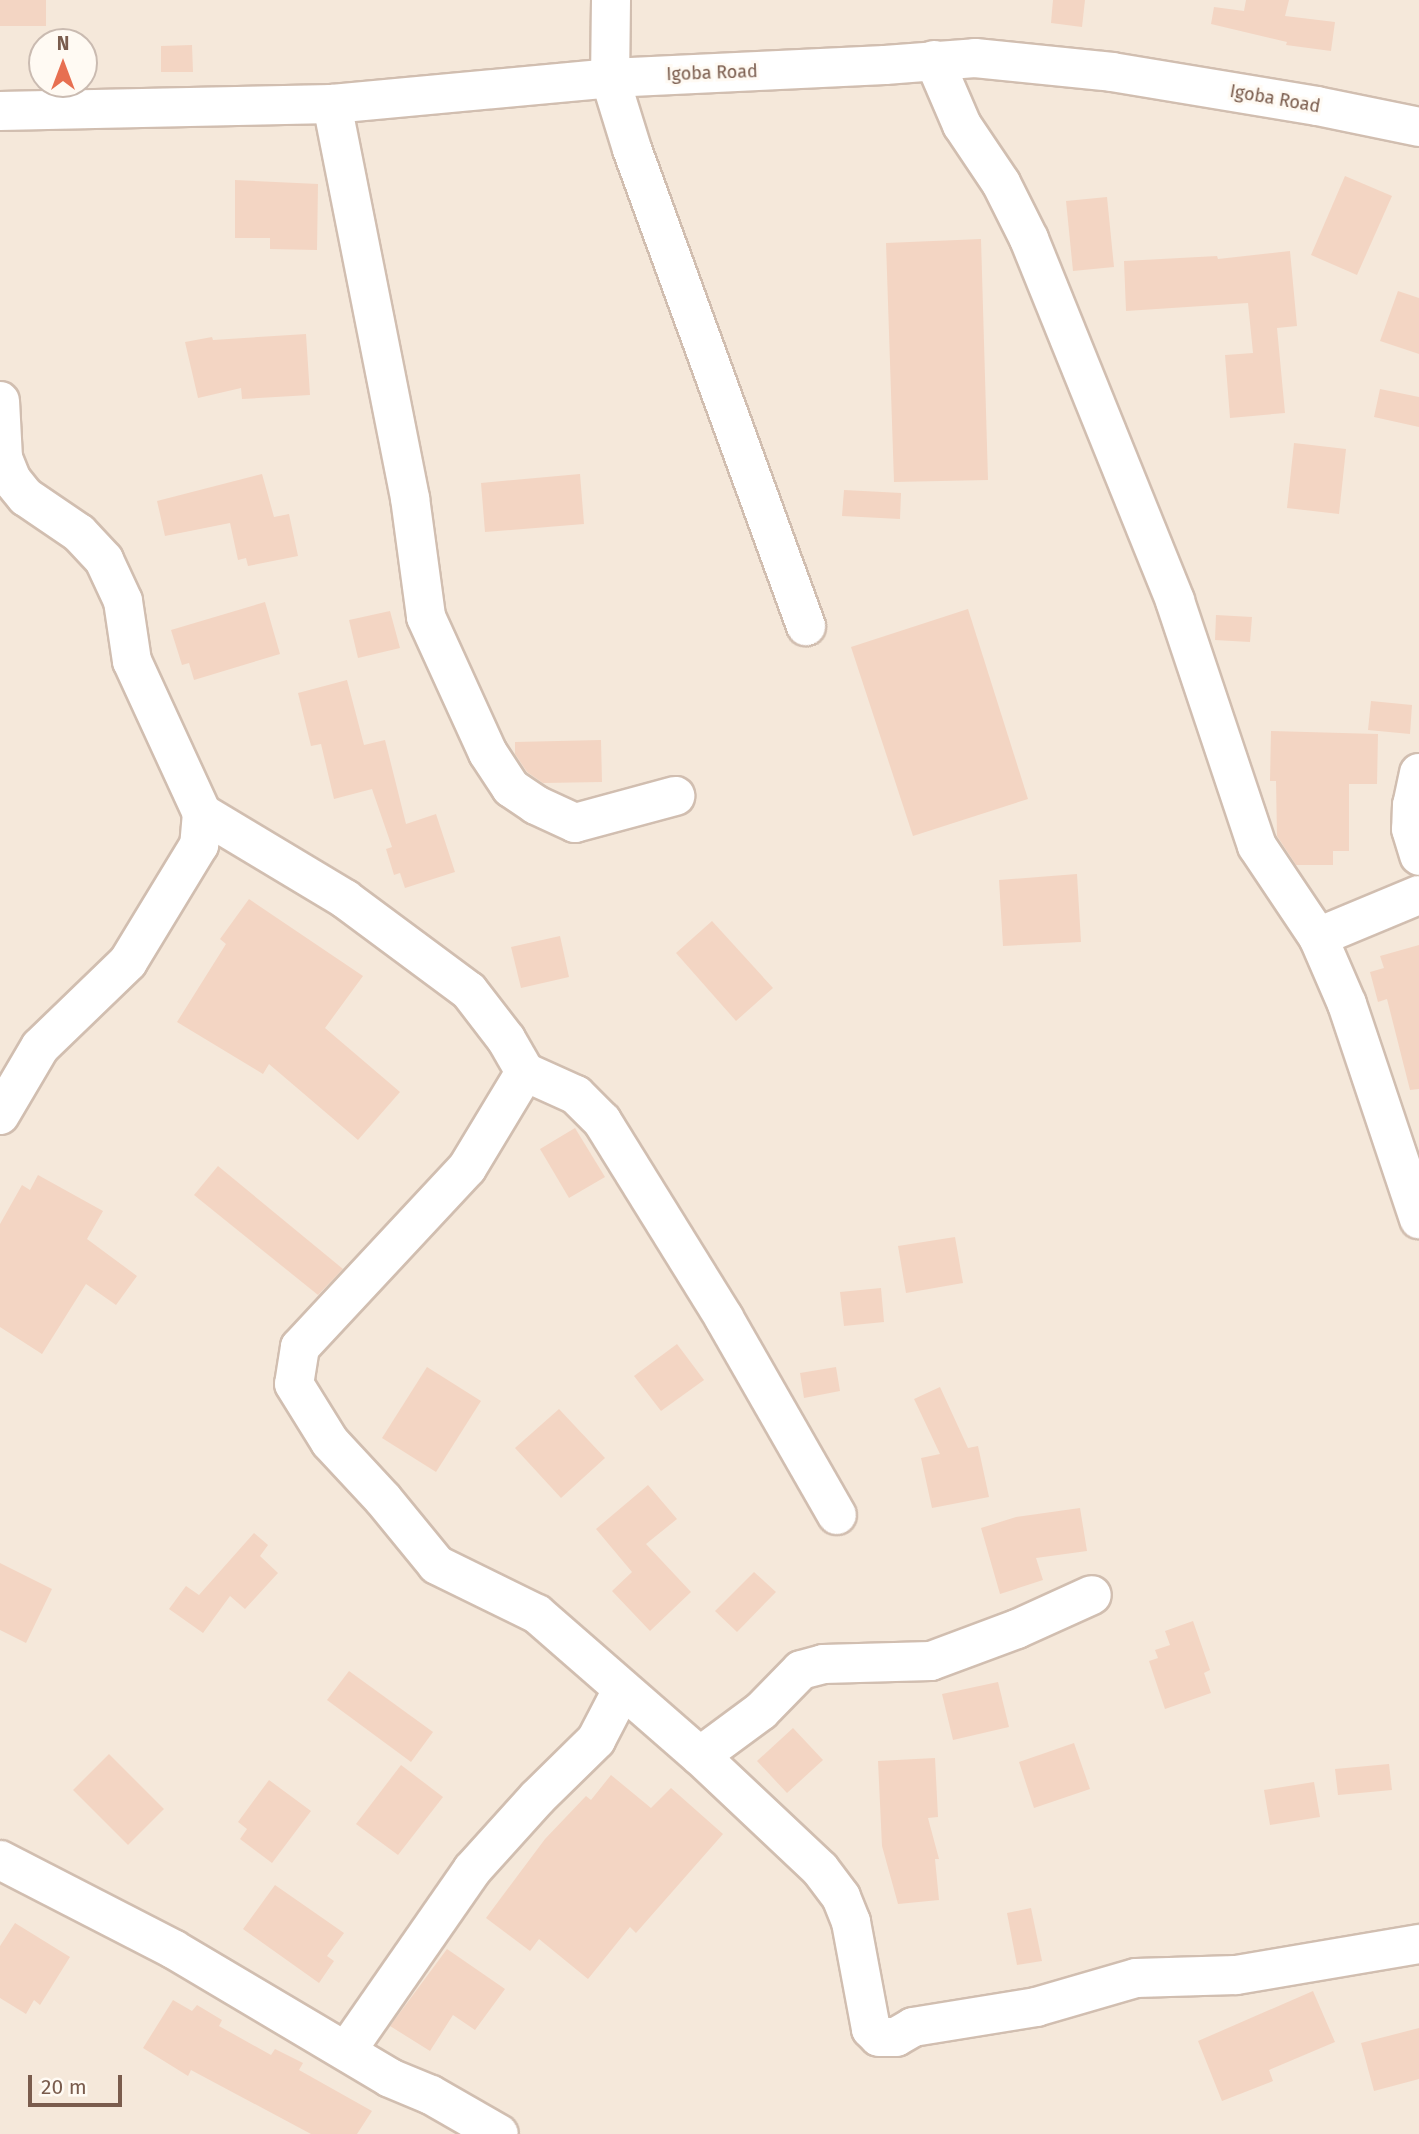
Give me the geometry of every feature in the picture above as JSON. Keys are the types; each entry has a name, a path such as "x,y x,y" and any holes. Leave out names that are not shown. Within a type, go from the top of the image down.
{"street":[{"path":"611,0 610,78 632,149 806,626"},
{"name":"Igoba Road","path":"0,111 332,104 610,78 975,58 1112,72 1317,106 1419,127"},
{"path":"934,60 962,124 1001,183 1018,216 1063,319 1175,601 1257,846 1318,937 1347,1004 1419,1219"},
{"path":"332,104 410,498 426,617 488,754 511,788 536,805 575,823 675,796"},
{"path":"0,401 3,458 12,480 26,497 79,533 104,560 124,601 132,661 202,813 199,845 128,962 40,1047 0,1115"},
{"path":"1419,773 1412,805 1411,829 1419,856"},
{"path":"202,813 345,899 469,991 506,1039 524,1072 576,1095 603,1121 724,1318 837,1516"},
{"path":"1318,937 1419,895"},
{"path":"524,1072 467,1168 300,1347 295,1384 330,1442 383,1499 437,1565 537,1614 700,1756 820,1869 841,1897 851,1922 866,2013 871,2029 878,2037 896,2037 913,2027 1037,2007 1136,1978 1236,1975 1419,1944"},
{"path":"700,1756 761,1711 801,1670 823,1664 931,1661 1017,1629 1092,1595"},
{"path":"347,2050 472,1870 537,1798 596,1740 622,1690"},
{"path":"0,1860 173,1949 390,2078 432,2095 499,2134"}],"shaded area":[{"path":"0,0 1419,0 1419,2134 0,2134"}],"building":[{"path":"0,0 46,0 46,26 0,26"},
{"path":"1053,0 1085,0 1082,27 1051,23"},
{"path":"1246,0 1289,0 1285,16 1335,22 1331,51 1286,45 1287,42 1211,24 1214,7 1244,11"},
{"path":"192,45 193,72 161,72 161,46"},
{"path":"1345,176 1392,196 1357,275 1311,255"},
{"path":"235,180 318,184 317,250 270,249 270,238 235,238"},
{"path":"1107,197 1114,267 1073,271 1066,201"},
{"path":"981,239 988,480 894,482 886,243"},
{"path":"1290,251 1297,326 1277,328 1285,413 1230,418 1225,355 1253,353 1248,303 1126,311 1124,261 1217,256 1218,259"},
{"path":"1398,291 1419,298 1419,354 1380,341"},
{"path":"306,334 310,395 242,399 241,388 198,398 185,342 212,337 213,340"},
{"path":"1380,389 1419,397 1419,427 1374,417"},
{"path":"1294,443 1346,449 1339,514 1287,508"},
{"path":"262,474 274,517 289,514 298,556 248,566 246,558 238,560 230,523 165,536 157,501"},
{"path":"580,474 584,524 485,532 481,483"},
{"path":"844,490 901,493 900,519 842,516"},
{"path":"265,602 280,654 194,680 189,663 182,665 171,630"},
{"path":"968,609 1028,799 913,836 851,647"},
{"path":"390,611 400,648 358,658 349,620"},
{"path":"1216,615 1252,617 1250,642 1215,640"},
{"path":"347,680 364,745 385,740 406,824 436,814 455,872 405,888 400,873 394,875 386,849 392,847 372,789 334,799 321,744 311,746 298,693"},
{"path":"1371,701 1412,705 1410,734 1368,730"},
{"path":"1271,731 1378,734 1377,784 1349,784 1349,851 1333,851 1333,865 1296,865 1277,836 1276,781 1270,781"},
{"path":"601,740 602,782 543,783 527,772 515,754 515,742"},
{"path":"1077,874 1081,942 1003,946 999,880"},
{"path":"249,899 363,976 325,1028 400,1092 358,1140 269,1064 263,1074 177,1022 226,944 220,939"},
{"path":"712,921 773,988 736,1021 676,953"},
{"path":"560,936 569,977 521,988 511,947"},
{"path":"1419,945 1419,1089 1410,1090 1387,999 1378,1002 1370,972 1384,968 1380,956"},
{"path":"575,1128 605,1177 569,1198 540,1149"},
{"path":"218,1166 343,1269 318,1295 194,1195"},
{"path":"38,1175 103,1211 87,1239 137,1276 116,1305 86,1284 42,1354 0,1327 0,1224 22,1185 30,1190"},
{"path":"955,1237 963,1283 906,1293 898,1246"},
{"path":"881,1288 884,1322 844,1326 840,1292"},
{"path":"677,1344 704,1380 661,1411 634,1376"},
{"path":"427,1367 481,1401 436,1472 382,1438"},
{"path":"836,1367 840,1391 804,1398 800,1373"},
{"path":"940,1387 968,1448 978,1446 989,1497 932,1508 921,1458 940,1454 914,1399"},
{"path":"559,1409 605,1458 561,1498 515,1448"},
{"path":"648,1485 677,1519 646,1544 691,1592 650,1631 612,1591 632,1572 596,1529"},
{"path":"1080,1508 1087,1551 1036,1558 1043,1580 1000,1594 981,1528 1016,1517"},
{"path":"254,1533 268,1545 260,1556 278,1573 245,1609 230,1596 203,1633 169,1609 186,1586 199,1595"},
{"path":"0,1563 52,1589 26,1643 0,1630"},
{"path":"754,1572 776,1592 737,1632 715,1611"},
{"path":"1193,1621 1210,1670 1204,1673 1211,1693 1165,1709 1149,1661 1158,1658 1155,1650 1170,1645 1165,1631"},
{"path":"349,1671 433,1732 411,1762 327,1700"},
{"path":"998,1682 1009,1727 953,1740 942,1694"},
{"path":"793,1728 823,1760 787,1793 757,1761"},
{"path":"1074,1743 1090,1789 1034,1808 1019,1762"},
{"path":"109,1754 164,1809 128,1845 73,1790"},
{"path":"935,1758 938,1817 928,1818 939,1859 935,1859 939,1900 898,1904 882,1846 878,1761"},
{"path":"1389,1764 1392,1790 1338,1795 1335,1769"},
{"path":"401,1765 443,1797 398,1855 356,1824"},
{"path":"611,1775 651,1808 671,1788 723,1834 636,1933 630,1927 588,1979 539,1939 530,1951 486,1918 545,1839 586,1796 591,1800"},
{"path":"269,1780 311,1811 272,1863 240,1839 247,1829 238,1822"},
{"path":"1314,1782 1320,1817 1270,1825 1264,1790"},
{"path":"275,1885 344,1933 327,1956 334,1961 319,1983 243,1929"},
{"path":"1031,1908 1042,1961 1017,1965 1007,1913"},
{"path":"15,1923 70,1957 40,2005 34,2000 26,2014 0,1998 0,1946"},
{"path":"447,1949 505,1989 475,2030 453,2015 430,2051 390,2026"},
{"path":"1313,1991 1335,2042 1269,2070 1273,2081 1222,2101 1198,2041"},
{"path":"173,2000 192,2011 197,2005 222,2020 219,2026 271,2055 275,2049 303,2063 299,2070 372,2111 357,2134 311,2134 191,2070 188,2076 143,2048"},
{"path":"1419,2028 1419,2079 1374,2091 1361,2043"}]}
